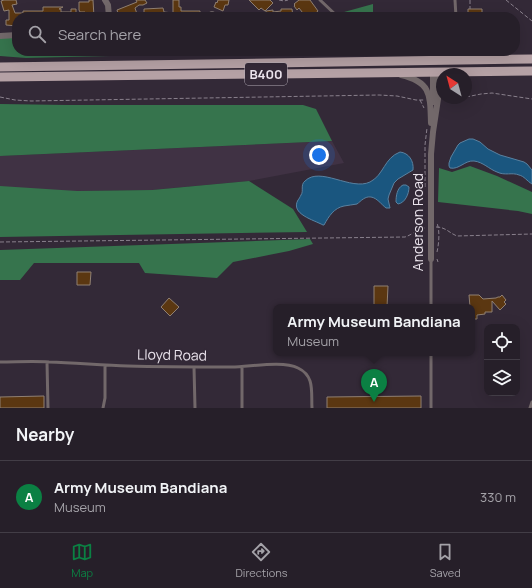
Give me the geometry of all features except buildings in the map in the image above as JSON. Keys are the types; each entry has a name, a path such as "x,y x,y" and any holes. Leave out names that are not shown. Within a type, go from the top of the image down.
{"main road":[{"name":"B400","path":"0,67 532,59"},
{"path":"436,61 436,68"},
{"name":"B400","path":"0,77 436,71"},
{"name":"B400","path":"472,71 532,71"}],"street":[{"path":"108,1 108,12"},
{"path":"0,36 12,35"},
{"name":"Anderson Road","path":"431,259 430,165 436,71"},
{"path":"472,73 481,71"},
{"name":"Anderson Road","path":"388,72 418,81 425,88 430,99 432,134"},
{"name":"Anderson Road","path":"432,134 440,104"}],"lane":[{"path":"320,0 333,12"},
{"path":"455,0 456,12"},
{"name":"Anderson Road","path":"431,259 431,304"},
{"path":"431,356 431,408"},
{"name":"Lloyd Road","path":"0,362 47,362 194,367 291,365 305,372 310,378 312,408"},
{"path":"47,362 48,408"},
{"path":"103,408 105,398 105,365"},
{"path":"194,367 195,408"},
{"path":"242,367 242,408"},
{"path":"530,408 532,402"}],"path":[{"path":"279,0 288,0"},
{"path":"470,0 470,9"},
{"path":"506,0 532,21"},
{"path":"472,96 492,93 532,98"},
{"path":"0,97 31,101 379,94 420,100 430,99"},
{"path":"420,100 425,108"},
{"path":"425,187 425,145 427,127"},
{"path":"457,236 532,234"},
{"path":"0,242 405,237"}],"shaded area":[{"path":"332,141 344,163 249,181 152,190 77,191 0,197 0,156"}],"green space":[{"path":"373,4 373,12 344,12"},
{"path":"0,38 12,38 12,56 111,56 26,58 0,56"},
{"path":"0,104 303,105 316,109 332,141 0,156"},
{"path":"470,166 497,176 532,192 532,214 518,211 438,202 439,168 452,172"},
{"path":"249,181 293,209 307,232 0,237 0,186 77,191 152,190"},
{"path":"310,239 313,244 289,251 233,262 217,278 145,273 139,263 34,263 20,280 0,280 0,250"}],"water":[{"path":"469,139 480,142 488,149 500,155 527,164 532,170 532,184 524,177 514,174 500,173 474,161 468,162 456,168 450,168 449,163 451,157 458,145"},
{"path":"400,152 406,154 410,158 413,164 413,170 394,183 388,199 390,208 386,208 371,197 367,197 357,204 340,207 330,216 324,225 304,216 297,209 296,205 302,193 303,184 311,177 327,177 354,184 370,182 375,179 391,158"},
{"path":"403,185 409,187 408,192 405,200 398,204 396,202 397,192"}],"place":[{"name":"Army Museum Bandiana","path":"374,402"}]}
